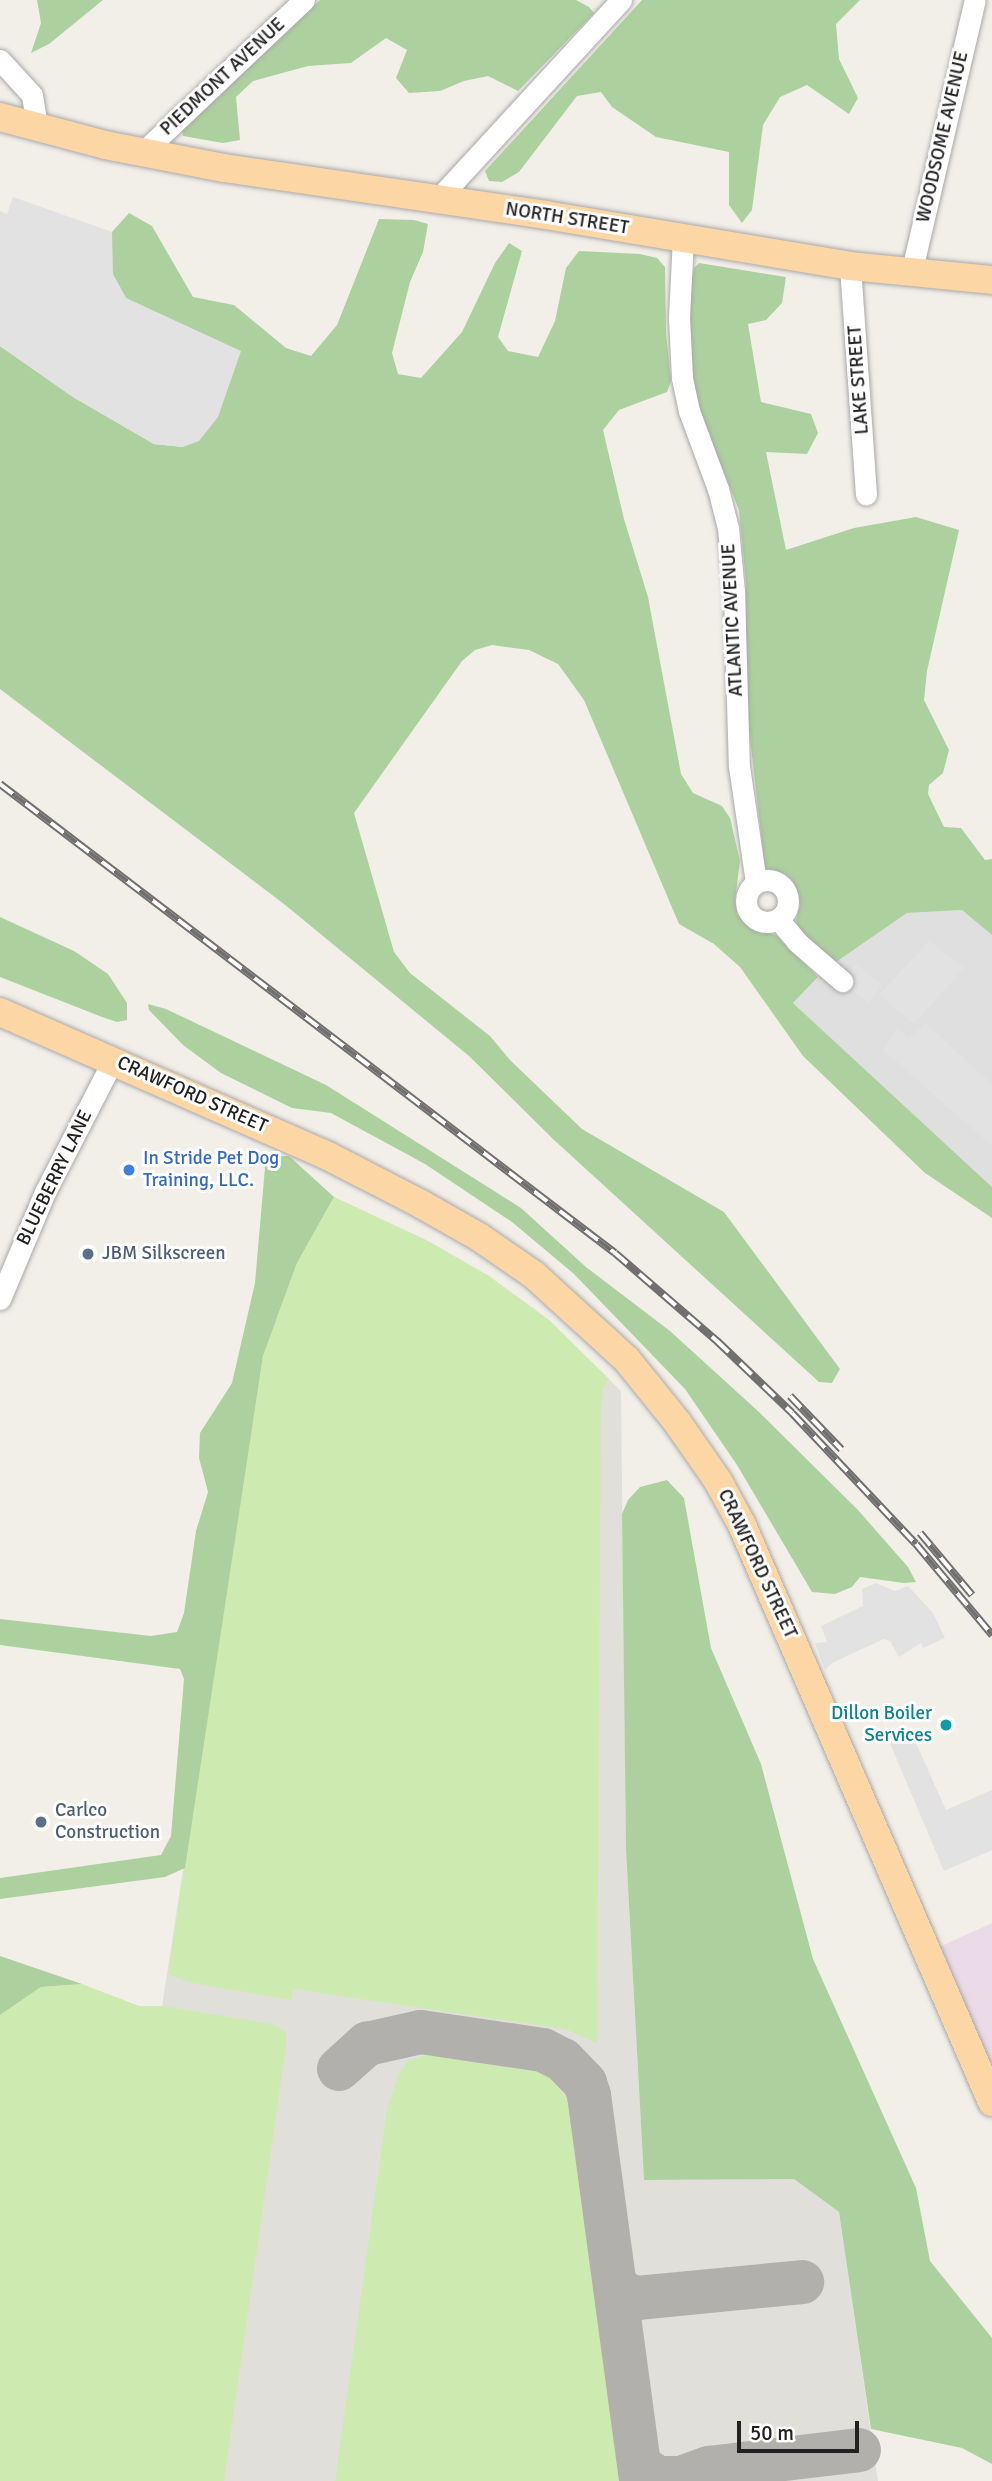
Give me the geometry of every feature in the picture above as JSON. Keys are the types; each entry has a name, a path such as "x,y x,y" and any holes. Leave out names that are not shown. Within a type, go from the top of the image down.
{"main road":[{"name":"NORTH STREET","path":"0,117 142,153 439,198 850,266 992,280"},
{"name":"CRAWFORD STREET","path":"0,1012 328,1157 479,1237 534,1275 626,1360 652,1390 718,1481 742,1525 992,2102"}],"street":[{"name":"PIEDMONT AVENUE","path":"142,153 304,0"},
{"path":"439,198 621,0"},
{"name":"WOODSOME AVENUE","path":"911,274 975,0"},
{"path":"0,60 32,95 37,128"},
{"name":"ATLANTIC AVENUE","path":"683,238 679,311 682,378 691,419 718,489 728,528 733,580 739,766 756,882 748,892 749,912 765,922 778,919"},
{"name":"LAKE STREET","path":"850,266 866,494"},
{"path":"756,882 769,879 786,890 787,910 778,919 797,942 842,981"},
{"name":"BLUEBERRY LANE","path":"0,1299 45,1192 113,1060"}],"shaded area":[{"path":"13,197 112,232 113,274 126,298 241,351 218,417 199,441 183,447 154,444 73,397 0,346 0,211 7,214"},
{"path":"962,910 992,935 992,1187 793,1003 827,968 907,913"},
{"path":"929,941 964,968 914,1024 879,995"},
{"path":"857,964 882,986 868,1003 842,981"},
{"path":"925,1023 992,1084 992,1146 883,1050 898,1029 909,1039"},
{"path":"334,1197 428,1241 489,1276 549,1320 621,1391 626,1850 644,2180 794,2179 839,2212 878,2481 95,2481 149,2092 251,1423"},
{"path":"876,1583 895,1591 908,1586 933,1613 945,1638 923,1648 921,1643 899,1657 890,1641 884,1639 832,1663 825,1670 815,1643 827,1642 821,1626 863,1606 862,1589"},
{"path":"911,1732 946,1810 992,1790 992,1850 944,1871 889,1741"},
{"path":"992,1923 992,2067 939,1947"}],"green space":[{"path":"37,0 103,0 49,44 31,53 41,23"},
{"path":"320,0 576,0 594,13 518,91 488,76 464,81 440,91 409,93 396,78 407,50 386,38 351,63 308,66 253,81 236,97 240,140 223,143 183,136 182,130 197,112"},
{"path":"642,0 860,0 836,24 839,59 858,98 849,114 807,85 780,97 763,125 752,210 742,223 729,205 729,152 656,137 612,107 601,92 577,96 519,172 502,182 489,181 485,171"},
{"path":"129,213 152,226 193,297 234,305 286,348 311,356 337,325 379,219 414,220 428,224 423,252 410,282 392,353 398,374 421,378 462,332 495,263 509,243 522,251 498,337 508,351 538,357 555,321 566,268 579,251 640,254 657,258 665,267 666,333 671,381 667,392 619,410 603,430 624,519 648,597 681,774 693,793 722,806 730,818 740,861 735,900 737,913 749,925 777,936 818,977 793,1003 992,1187 992,1218 925,1173 803,1056 740,967 714,944 679,924 584,700 558,664 529,650 492,645 475,650 462,661 354,813 394,952 410,973 490,1036 510,1060 582,1129 724,1212 840,1369 832,1383 819,1382 553,1139 469,1056 284,904 0,689 0,346 73,397 154,444 183,447 149,311 126,298 111,272 112,232"},
{"path":"699,263 786,277 782,303 766,320 748,324 761,402 811,414 818,433 807,454 766,452 786,550 854,528 916,517 959,530 927,671 924,700 949,750 943,773 929,785 928,794 944,827 961,828 985,860 992,859 992,935 962,910 907,913 836,962 799,932 796,920 800,905 793,881 785,874 765,868 746,703 746,582 739,510 702,417 691,376 690,290 694,268"},
{"path":"0,917 74,951 108,974 127,1003 127,1020 117,1022 102,1017 0,977"},
{"path":"148,1004 166,1009 326,1085 521,1208 586,1267 670,1331 759,1412 858,1510 908,1567 916,1582 860,1577 852,1587 835,1594 812,1592 737,1465 685,1389 574,1274 512,1222 425,1164 331,1113 292,1108 221,1073 183,1045 149,1010"},
{"path":"266,1156 289,1156 334,1197 297,1263 263,1356 185,1868 165,1877 0,1899 0,1878 161,1855 171,1836 184,1679 180,1669 0,1645 0,1619 151,1636 177,1632 184,1613 196,1531 208,1492 199,1458 200,1433 232,1383 255,1283"},
{"path":"334,1197 428,1241 489,1276 549,1320 609,1379 603,1388 601,1406 597,2043 565,2029 293,1989 291,2000 188,1982 168,1974 263,1356 297,1263"},
{"path":"667,1480 684,1498 711,1648 761,1764 813,1959 916,2188 930,2261 992,2338 992,2464 962,2448 871,2429 839,2212 794,2179 644,2180 626,1850 622,1514 628,1500 640,1487"},
{"path":"0,1956 82,1984 41,1987 0,2015"},
{"path":"82,1984 139,2006 163,2006 272,2024 285,2031 287,2039 224,2481 0,2481 0,2015 41,1987"},
{"path":"429,2054 533,2068 554,2079 568,2102 620,2481 335,2481 387,2109 399,2073 408,2061"}],"taxiway":[{"path":"339,2069 367,2044 421,2032 543,2050 563,2060 585,2083 589,2095 641,2481"},
{"path":"615,2283 623,2293 637,2298 802,2282"},
{"path":"640,2466 658,2478 681,2478 709,2468 859,2450"}],"railway":[{"path":"0,784 615,1253 717,1341 792,1413 916,1544 992,1635"},
{"path":"790,1396 841,1449"},
{"path":"920,1533 972,1595"}],"place":[{"name":"In Stride Pet Dog Training, LLC.","path":"129,1170"},
{"name":"JBM Silkscreen","path":"88,1254"},
{"name":"Dillon Boiler Services","path":"946,1725"},
{"name":"Carlco Construction","path":"41,1822"}]}
